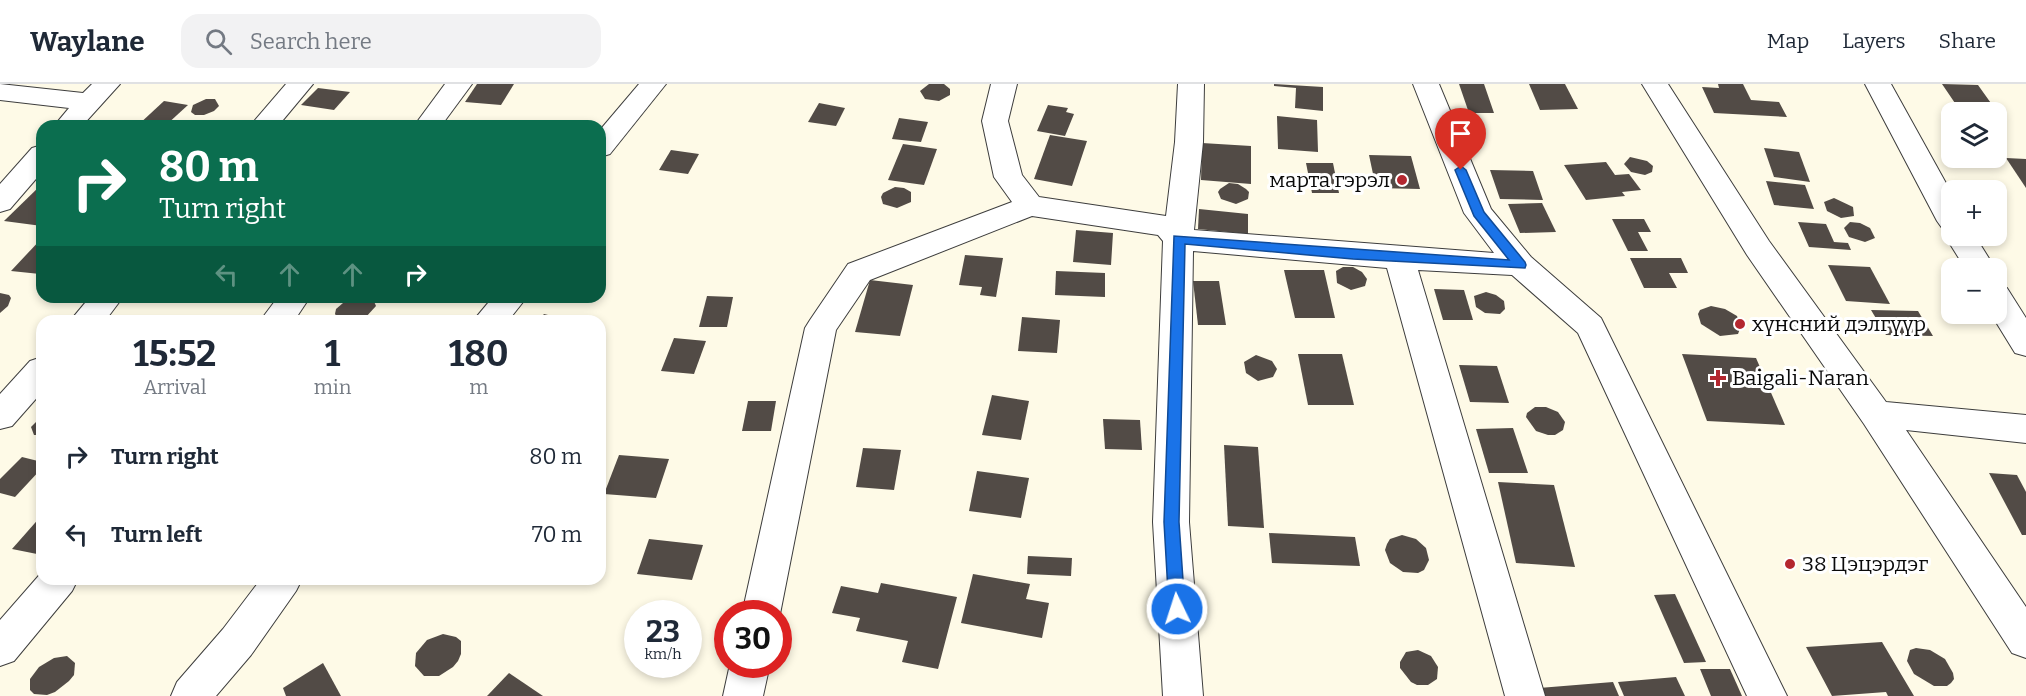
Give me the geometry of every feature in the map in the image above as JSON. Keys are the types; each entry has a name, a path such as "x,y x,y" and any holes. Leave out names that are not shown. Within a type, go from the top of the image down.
{"street":[{"path":"72,120 107,84"},
{"path":"267,120 300,84"},
{"path":"432,120 459,84"},
{"path":"606,141 653,84"},
{"path":"1004,84 994,121 1008,177 1030,206"},
{"path":"1183,696 1171,522 1179,239 1189,142 1191,84"},
{"path":"1426,84 1478,213 1520,265 1590,326 1767,696"},
{"path":"1655,84 1758,248 1876,414 2026,640"},
{"path":"1878,84 1941,201"},
{"path":"0,92 87,102"},
{"path":"0,202 36,161"},
{"path":"764,600 821,328 859,272 1030,206 1167,226 1179,239 1399,258 1520,265"},
{"path":"1399,258 1525,696"},
{"path":"92,315 102,303"},
{"path":"281,315 290,303"},
{"path":"495,315 506,303"},
{"path":"2007,314 2026,344"},
{"path":"0,416 36,377"},
{"path":"1876,414 2026,429"},
{"path":"0,648 54,585"},
{"path":"191,696 237,642 279,585"},
{"path":"743,696 747,678"}],"building":[{"path":"477,84 514,84 501,105 465,102"},
{"path":"929,84 944,84 950,89 950,95 939,101 925,99 920,91"},
{"path":"1274,84 1323,87 1323,111 1295,108 1296,88 1274,86"},
{"path":"1459,84 1484,84 1494,113 1469,113"},
{"path":"1529,84 1565,84 1578,109 1540,110"},
{"path":"1718,84 1743,84 1751,100 1779,102 1787,117 1714,113 1702,87 1719,88"},
{"path":"1942,84 1978,85 1990,102 1954,102"},
{"path":"318,88 350,92 334,110 301,105"},
{"path":"206,99 215,99 219,106 204,115 195,115 191,112 193,105"},
{"path":"164,101 188,105 172,120 143,120"},
{"path":"819,103 845,108 836,126 808,122"},
{"path":"1048,105 1068,108 1066,112 1074,114 1065,136 1037,131"},
{"path":"1277,116 1317,120 1318,152 1278,149"},
{"path":"899,118 928,122 921,142 892,139"},
{"path":"1050,135 1087,141 1072,186 1034,179"},
{"path":"1202,143 1251,146 1251,184 1201,180"},
{"path":"903,144 937,149 924,185 888,180"},
{"path":"1764,148 1799,152 1810,182 1774,177"},
{"path":"671,150 699,154 688,174 659,170"},
{"path":"1369,155 1411,156 1420,189 1376,188"},
{"path":"1630,157 1647,161 1653,166 1652,172 1645,175 1631,172 1624,164"},
{"path":"2007,158 2026,159 2026,188 2007,160"},
{"path":"1606,162 1615,175 1629,174 1641,190 1622,192 1625,196 1586,200 1564,165"},
{"path":"1306,163 1333,163 1339,193 1312,193"},
{"path":"1490,170 1533,171 1543,200 1500,199"},
{"path":"1766,181 1805,185 1814,209 1774,205"},
{"path":"1229,183 1238,184 1246,189 1249,192 1248,199 1236,204 1221,199 1218,192"},
{"path":"895,187 911,192 911,202 897,208 883,204 881,197 883,193"},
{"path":"36,190 36,225 4,221"},
{"path":"1834,198 1853,207 1854,216 1841,218 1827,211 1824,202"},
{"path":"1542,203 1556,232 1520,233 1508,204"},
{"path":"1199,209 1248,214 1248,234 1198,229"},
{"path":"1612,219 1644,219 1651,232 1638,232 1648,251 1628,251"},
{"path":"1798,222 1826,224 1834,242 1848,243 1851,250 1809,247"},
{"path":"1850,222 1860,223 1870,228 1875,238 1865,242 1849,237 1844,228"},
{"path":"1076,230 1113,233 1111,265 1073,262"},
{"path":"36,244 36,274 11,271"},
{"path":"965,255 1003,258 996,297 980,295 982,287 959,285"},
{"path":"1630,258 1681,258 1688,273 1669,273 1677,288 1644,288"},
{"path":"1828,265 1870,267 1890,304 1846,301"},
{"path":"1343,267 1353,267 1362,272 1367,279 1365,286 1351,290 1337,283 1336,271"},
{"path":"1284,270 1324,270 1335,318 1295,318"},
{"path":"1056,271 1105,273 1105,297 1055,295"},
{"path":"870,280 913,285 900,336 855,332"},
{"path":"1193,281 1219,281 1226,325 1198,325"},
{"path":"1434,289 1464,290 1473,320 1443,320"},
{"path":"1486,292 1504,301 1505,309 1500,314 1485,313 1476,307 1474,296"},
{"path":"0,293 9,295 11,298 8,306 0,313"},
{"path":"707,296 733,297 727,327 699,327"},
{"path":"343,303 375,303 376,306 368,315 336,315 336,309"},
{"path":"1711,306 1725,309 1737,316 1741,326 1738,334 1720,336 1701,324 1698,314 1700,310"},
{"path":"1871,310 1918,311 1933,336 1886,335"},
{"path":"1022,317 1060,320 1057,353 1018,351"},
{"path":"674,338 706,341 694,374 661,371"},
{"path":"1298,354 1342,354 1354,405 1308,405"},
{"path":"1682,354 1756,358 1785,425 1707,421"},
{"path":"1256,355 1272,361 1277,369 1273,377 1258,381 1246,373 1244,362"},
{"path":"1459,365 1497,366 1509,403 1470,402"},
{"path":"992,395 1029,401 1021,440 982,435"},
{"path":"748,401 776,401 771,431 742,431"},
{"path":"1535,407 1546,407 1558,412 1565,422 1563,430 1555,435 1536,431 1526,417 1527,413"},
{"path":"1103,419 1140,420 1142,450 1105,449"},
{"path":"36,422 36,435 34,435 31,427"},
{"path":"1513,428 1528,473 1489,473 1476,429"},
{"path":"1224,445 1258,447 1264,528 1228,526"},
{"path":"863,448 901,450 894,490 856,487"},
{"path":"619,455 669,459 656,498 606,494"},
{"path":"22,457 36,460 36,474 15,497 0,493 0,479"},
{"path":"977,471 1029,478 1021,518 969,511"},
{"path":"1989,473 2017,475 2026,492 2026,535 2022,535"},
{"path":"1498,482 1554,485 1575,567 1516,563"},
{"path":"36,522 36,554 12,549"},
{"path":"1269,533 1355,537 1360,566 1272,563"},
{"path":"1402,535 1416,539 1426,548 1429,560 1424,570 1418,573 1403,572 1390,563 1385,550 1387,544 1390,539"},
{"path":"649,539 703,545 692,580 637,574"},
{"path":"1028,556 1072,558 1071,576 1027,574"},
{"path":"973,574 1030,584 1026,599 1049,603 1042,638 961,623"},
{"path":"881,583 957,597 938,669 902,662 908,641 856,631 860,618 832,613 841,586 878,593"},
{"path":"1675,594 1706,662 1684,663 1654,595"},
{"path":"443,634 456,637 461,641 461,654 458,661 439,676 424,676 415,666 416,653 427,640"},
{"path":"1882,642 1914,696 1888,696 1886,692 1832,696 1806,647"},
{"path":"1916,648 1930,650 1945,659 1953,673 1954,679 1951,683 1947,686 1934,686 1914,674 1907,661 1910,650"},
{"path":"1418,650 1431,656 1438,667 1437,679 1428,685 1417,685 1411,682 1400,668 1400,662 1406,652"},
{"path":"67,656 75,663 74,675 69,681 47,695 34,694 30,690 30,679 39,667 54,658"},
{"path":"323,663 341,696 286,696 283,688"},
{"path":"1700,669 1730,669 1742,696 1711,696"},
{"path":"509,673 543,696 487,696"},
{"path":"1676,677 1685,696 1624,696 1618,682"},
{"path":"1613,682 1619,696 1542,696 1539,688"}],"place":[{"name":"марта гэрэл","path":"1402,180"},
{"name":"хүнсний дэлгүүр","path":"1740,324"},
{"name":"Baigali-Naran","path":"1718,378"},
{"name":"38 Цэцэрдэг","path":"1790,564"}],"route":[{"path":"1177,609 1171,522 1179,239 1353,255 1520,265 1478,213 1461,170"}]}
